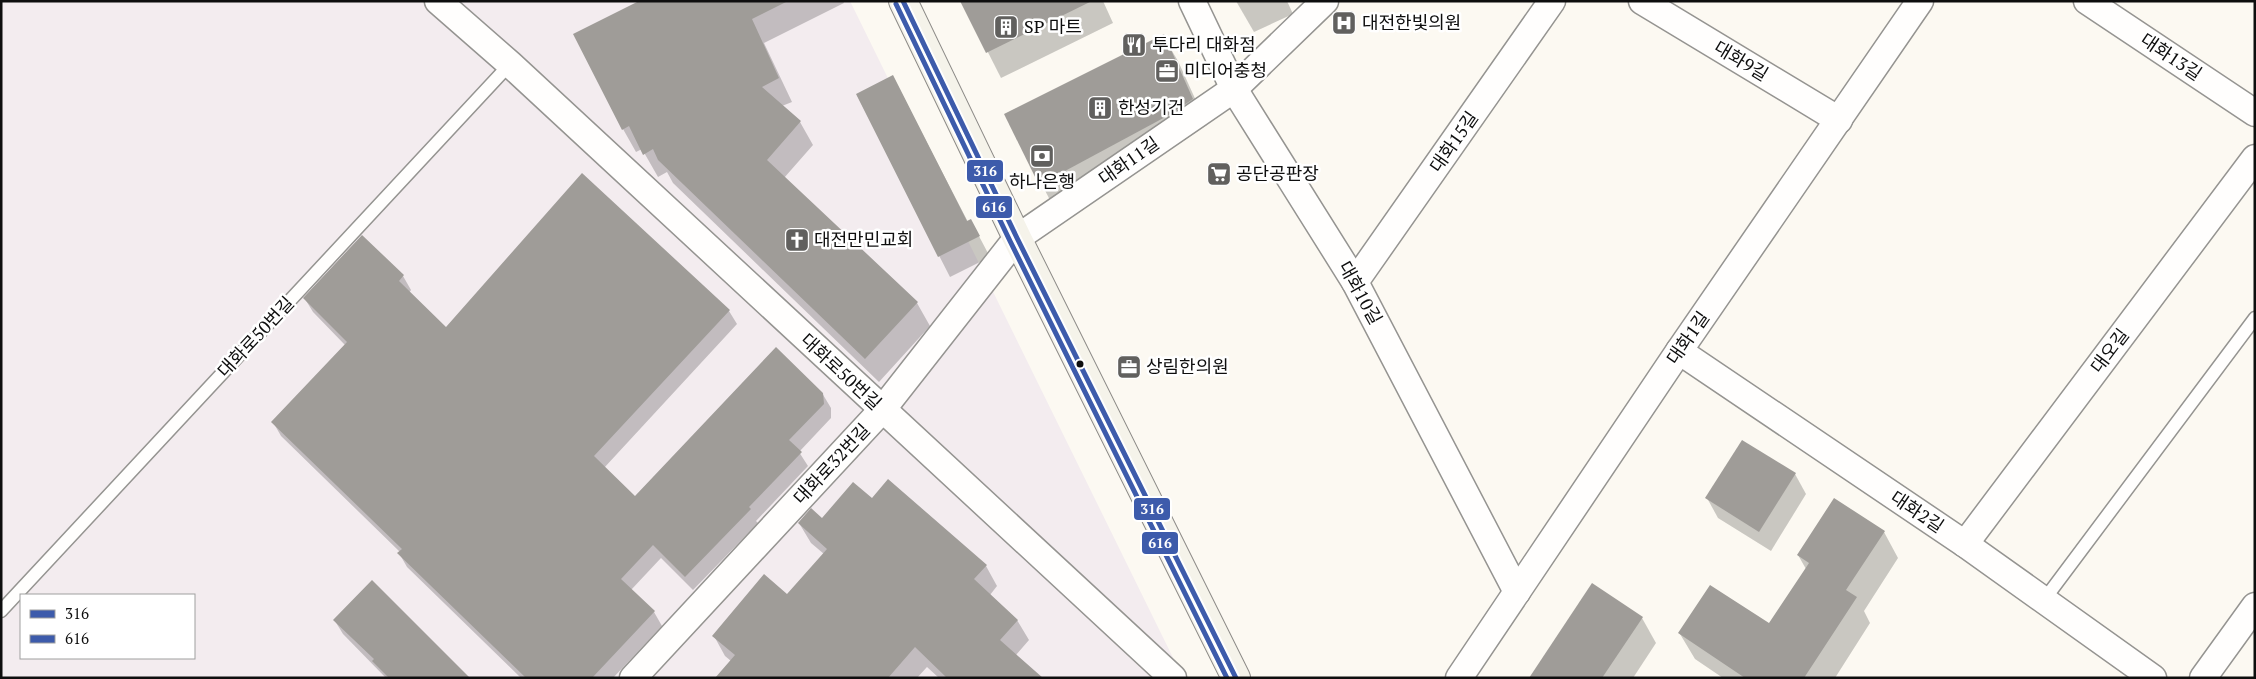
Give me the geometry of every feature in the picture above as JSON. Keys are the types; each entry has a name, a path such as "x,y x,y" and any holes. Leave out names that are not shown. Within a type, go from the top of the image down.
{"main road":[{"path":"903,1 1236,678"}],"street":[{"name":"대화로50번길","path":"438,1 510,64 1173,678"},
{"name":"대화10길","path":"1192,1 1234,89 1355,282 1517,592"},
{"name":"대화11길","path":"1018,238 1234,89 1325,1"},
{"name":"대화15길","path":"1355,282 1552,1"},
{"name":"대화9길","path":"1642,1 1839,120"},
{"name":"대화1길","path":"1459,678 1679,351 1920,1"},
{"name":"대화13길","path":"2087,1 2255,113"},
{"name":"대오길","path":"1965,544 2255,158"},
{"name":"대화로32번길","path":"633,678 882,410 1018,238"},
{"name":"대화2길","path":"1679,351 1965,544 2153,678"},
{"path":"2203,678 2255,606"}],"lane":[{"name":"대화로50번길","path":"1,611 510,64"},
{"path":"2044,600 2255,318"}],"shaded area":[{"path":"1,1 850,1 1183,678 1,678"}],"building":[{"path":"639,1 788,1 752,19 779,78 762,87 801,121 767,160 918,302 865,359 658,160 653,149 643,155 629,126 622,130 573,34"},
{"name":"SP 마트","path":"960,1 1092,1 986,53"},
{"name":"한성기건","path":"1164,34 1193,99 1169,115 1039,185 1004,114"},
{"path":"893,75 967,221 971,219 980,236 938,257 856,94"},
{"path":"582,173 730,310 594,456 635,496 776,347 823,393 824,404 789,440 802,452 749,507 751,509 685,577 653,545 621,579 655,611 592,678 526,678 397,553 402,549 271,422 347,342 303,298 362,235 404,275 399,281 446,327"},
{"path":"1742,440 1796,473 1759,532 1705,498"},
{"path":"888,479 987,565 974,579 1018,620 1000,640 1043,678 947,678 915,647 888,678 715,678 735,655 712,636 764,574 787,594 827,549 798,523 811,508 822,518 853,482 872,498"},
{"path":"1834,498 1885,531 1846,590 1857,597 1804,678 1745,678 1678,633 1710,585 1769,623 1809,563 1797,555"},
{"path":"372,580 470,678 389,678 372,661 374,659 333,620"},
{"path":"1592,583 1643,617 1602,678 1529,678"}],"transit line":[{"name":"316","path":"903,1 1017,238 1236,678"},
{"name":"616","path":"896,4 1010,241 1227,678"}],"place":[{"name":"대전한빛의원","path":"1344,23"},
{"name":"SP 마트","path":"1006,27"},
{"name":"투다리 대화점","path":"1134,45"},
{"name":"미디어충청","path":"1167,71"},
{"name":"한성기건","path":"1100,108"},
{"name":"하나은행","path":"1042,156"},
{"name":"공단공판장","path":"1219,174"},
{"name":"대전만민교회","path":"797,240"},
{"name":"상림한의원","path":"1129,367"}]}
